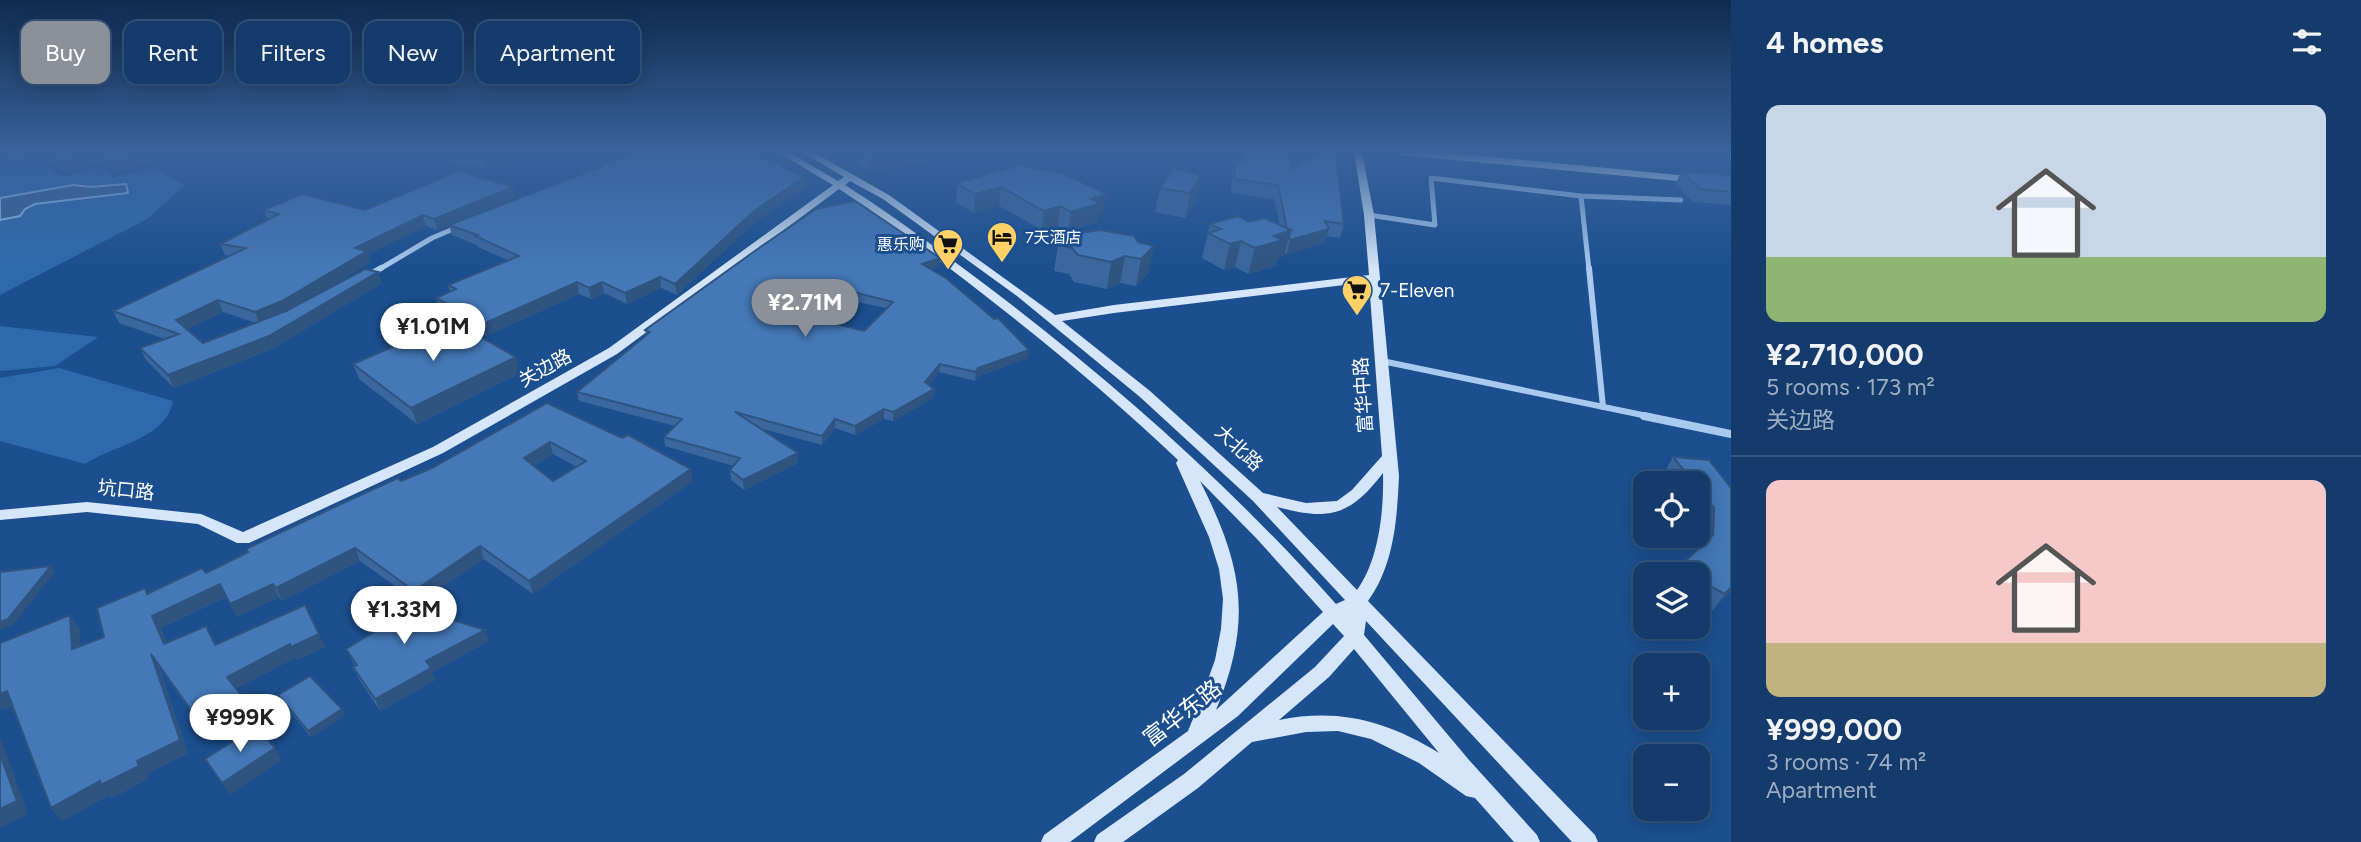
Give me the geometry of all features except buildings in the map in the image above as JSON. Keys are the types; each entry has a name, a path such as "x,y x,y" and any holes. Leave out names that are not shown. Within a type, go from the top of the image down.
{"main road":[{"name":"关边路","path":"243,539 438,450 613,351 830,191"},
{"name":"大北路","path":"860,191 1087,369 1239,511 1355,636 1529,842"},
{"name":"大北路","path":"872,191 886,197 1054,319 1144,394 1258,497 1587,842"},
{"name":"富华中路","path":"1359,601 1374,580 1383,548 1390,503 1382,361 1365,191"},
{"path":"1054,319 1114,309 1373,278"},
{"path":"1175,450 1208,511 1225,556 1234,600 1230,644 1216,690 1195,738"},
{"path":"1258,497 1307,508 1338,505 1352,499 1389,457"},
{"name":"坑口路","path":"0,515 87,506 201,519 243,539"},
{"path":"1333,613 1359,601"},
{"path":"1105,842 1191,782 1322,672 1355,636 1359,601"},
{"name":"富华东路","path":"1052,842 1231,710 1333,613"},
{"path":"1251,734 1298,724 1340,723 1362,729 1406,746 1441,766 1493,802"}],"street":[{"path":"1369,215 1435,225 1432,191"},
{"path":"1542,191 1581,196 1681,200"},
{"path":"1581,196 1603,407"},
{"path":"357,281 432,238 470,223"},
{"path":"1382,361 1731,433"}],"shaded area":[{"path":"0,191 178,191 147,219 0,295"},
{"path":"38,191 128,193 35,204 25,209 20,216 0,220 0,198"},
{"path":"0,326 98,337 55,366 0,371"},
{"path":"59,368 173,401 168,414 150,433 85,464 0,441 0,378"}],"place":[{"name":"7天酒店","path":"1002,264"},
{"name":"惠乐购","path":"948,271"},
{"name":"7-Eleven","path":"1357,317"}]}
